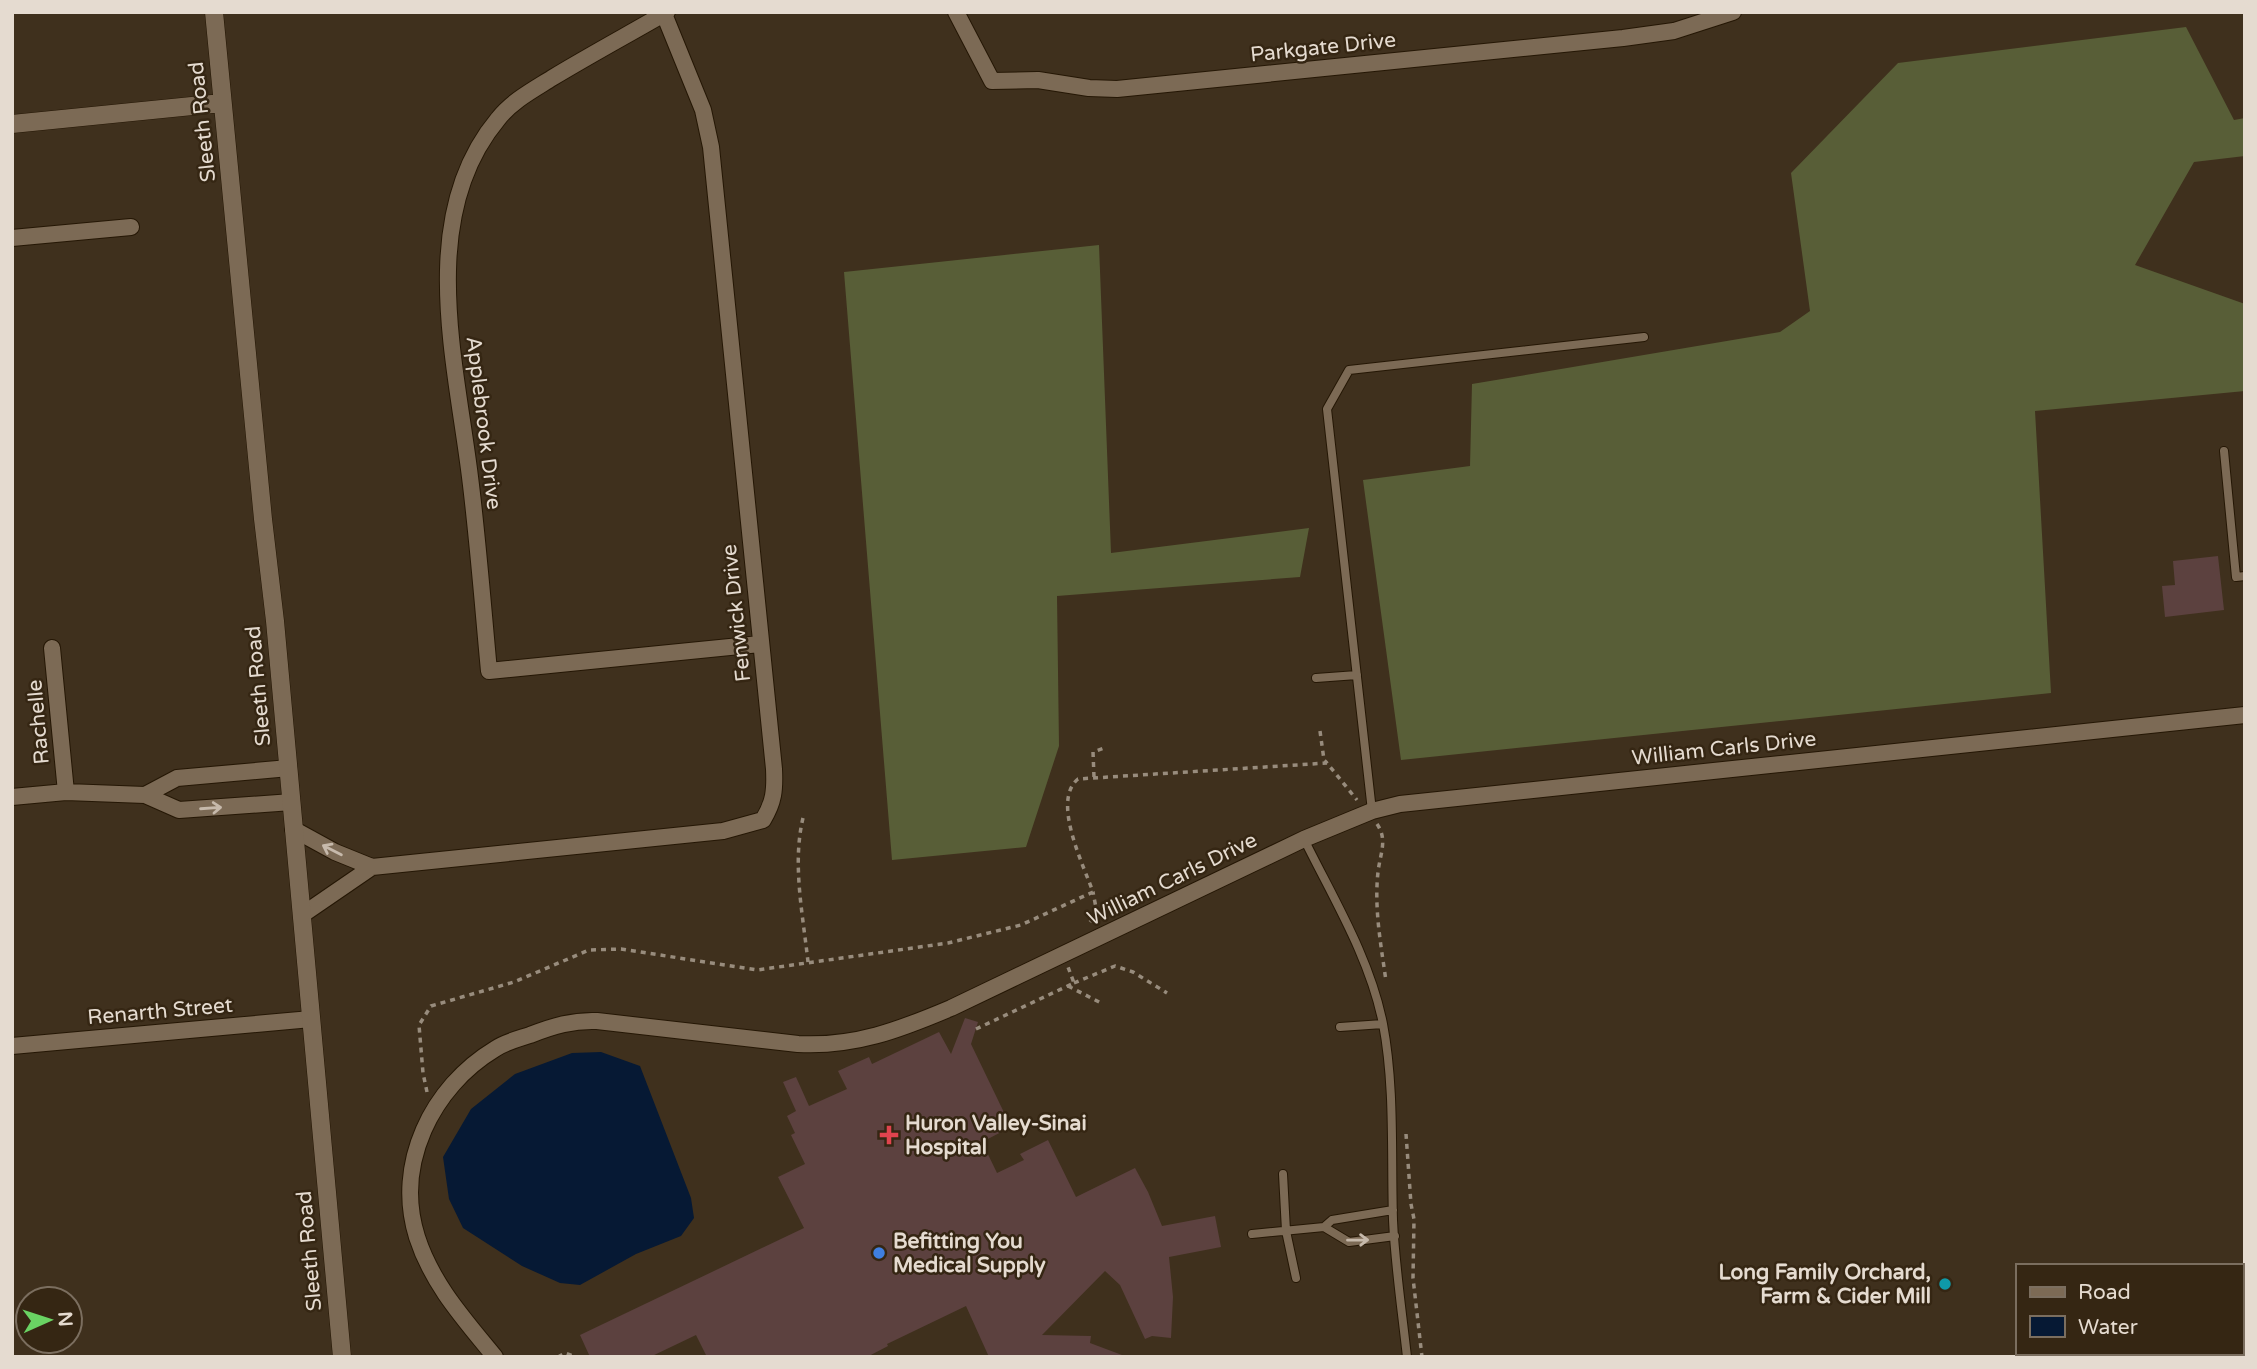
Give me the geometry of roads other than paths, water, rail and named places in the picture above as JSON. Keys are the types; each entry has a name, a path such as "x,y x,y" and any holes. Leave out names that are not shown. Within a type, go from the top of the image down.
{"street":[{"name":"Sleeth Road","path":"214,12 289,768 342,1357"},
{"name":"Parkgate Drive","path":"956,12 992,81 1038,80 1089,88 1117,89 1636,36 1674,31 1733,12"},
{"name":"Fenwick Drive","path":"293,829 335,852 372,867 723,831 763,820 775,796 711,148 703,110 666,13"},
{"name":"Applebrook Drive","path":"666,13 520,98 499,118 475,150 452,222 447,254 450,320 471,479 489,671 760,644"},
{"path":"12,124 222,103"},
{"path":"12,238 131,227"},
{"name":"Rachelle","path":"52,648 66,792"},
{"name":"William Carls Drive","path":"495,1357 431,1274 416,1235 411,1211 411,1190 417,1144 439,1101 458,1078 498,1047 558,1024 582,1020 798,1044 824,1046 850,1043 892,1031 951,1008 1304,839 1372,811 1399,804 2245,715"},
{"path":"145,796 177,778 289,768"},
{"path":"12,797 66,792 145,796 179,810 292,802"},
{"name":"Fenwick Drive","path":"302,915 372,867"},
{"name":"Renarth Street","path":"12,1046 311,1019"}],"lane":[{"path":"1372,811 1327,409 1349,370 1644,337"},
{"path":"2224,450 2236,577 2245,576"},
{"path":"1316,678 1357,675"},
{"path":"1304,839 1361,953 1375,990 1383,1024 1388,1064 1393,1210 1407,1357"},
{"path":"1340,1027 1383,1024"},
{"path":"1283,1174 1286,1231 1296,1278"},
{"path":"1252,1234 1324,1227 1332,1220 1393,1210"},
{"path":"1324,1227 1349,1242 1395,1236"}],"water":[{"path":"601,1052 640,1066 691,1198 694,1218 681,1236 636,1254 580,1285 560,1283 522,1266 463,1228 449,1199 443,1157 471,1109 515,1074 572,1053"}],"place":[{"name":"Huron Valley-Sinai Hospital","path":"889,1135"},
{"name":"Befitting You Medical Supply","path":"879,1253"},
{"name":"Long Family Orchard, Farm & Cider Mill","path":"1945,1284"}]}
